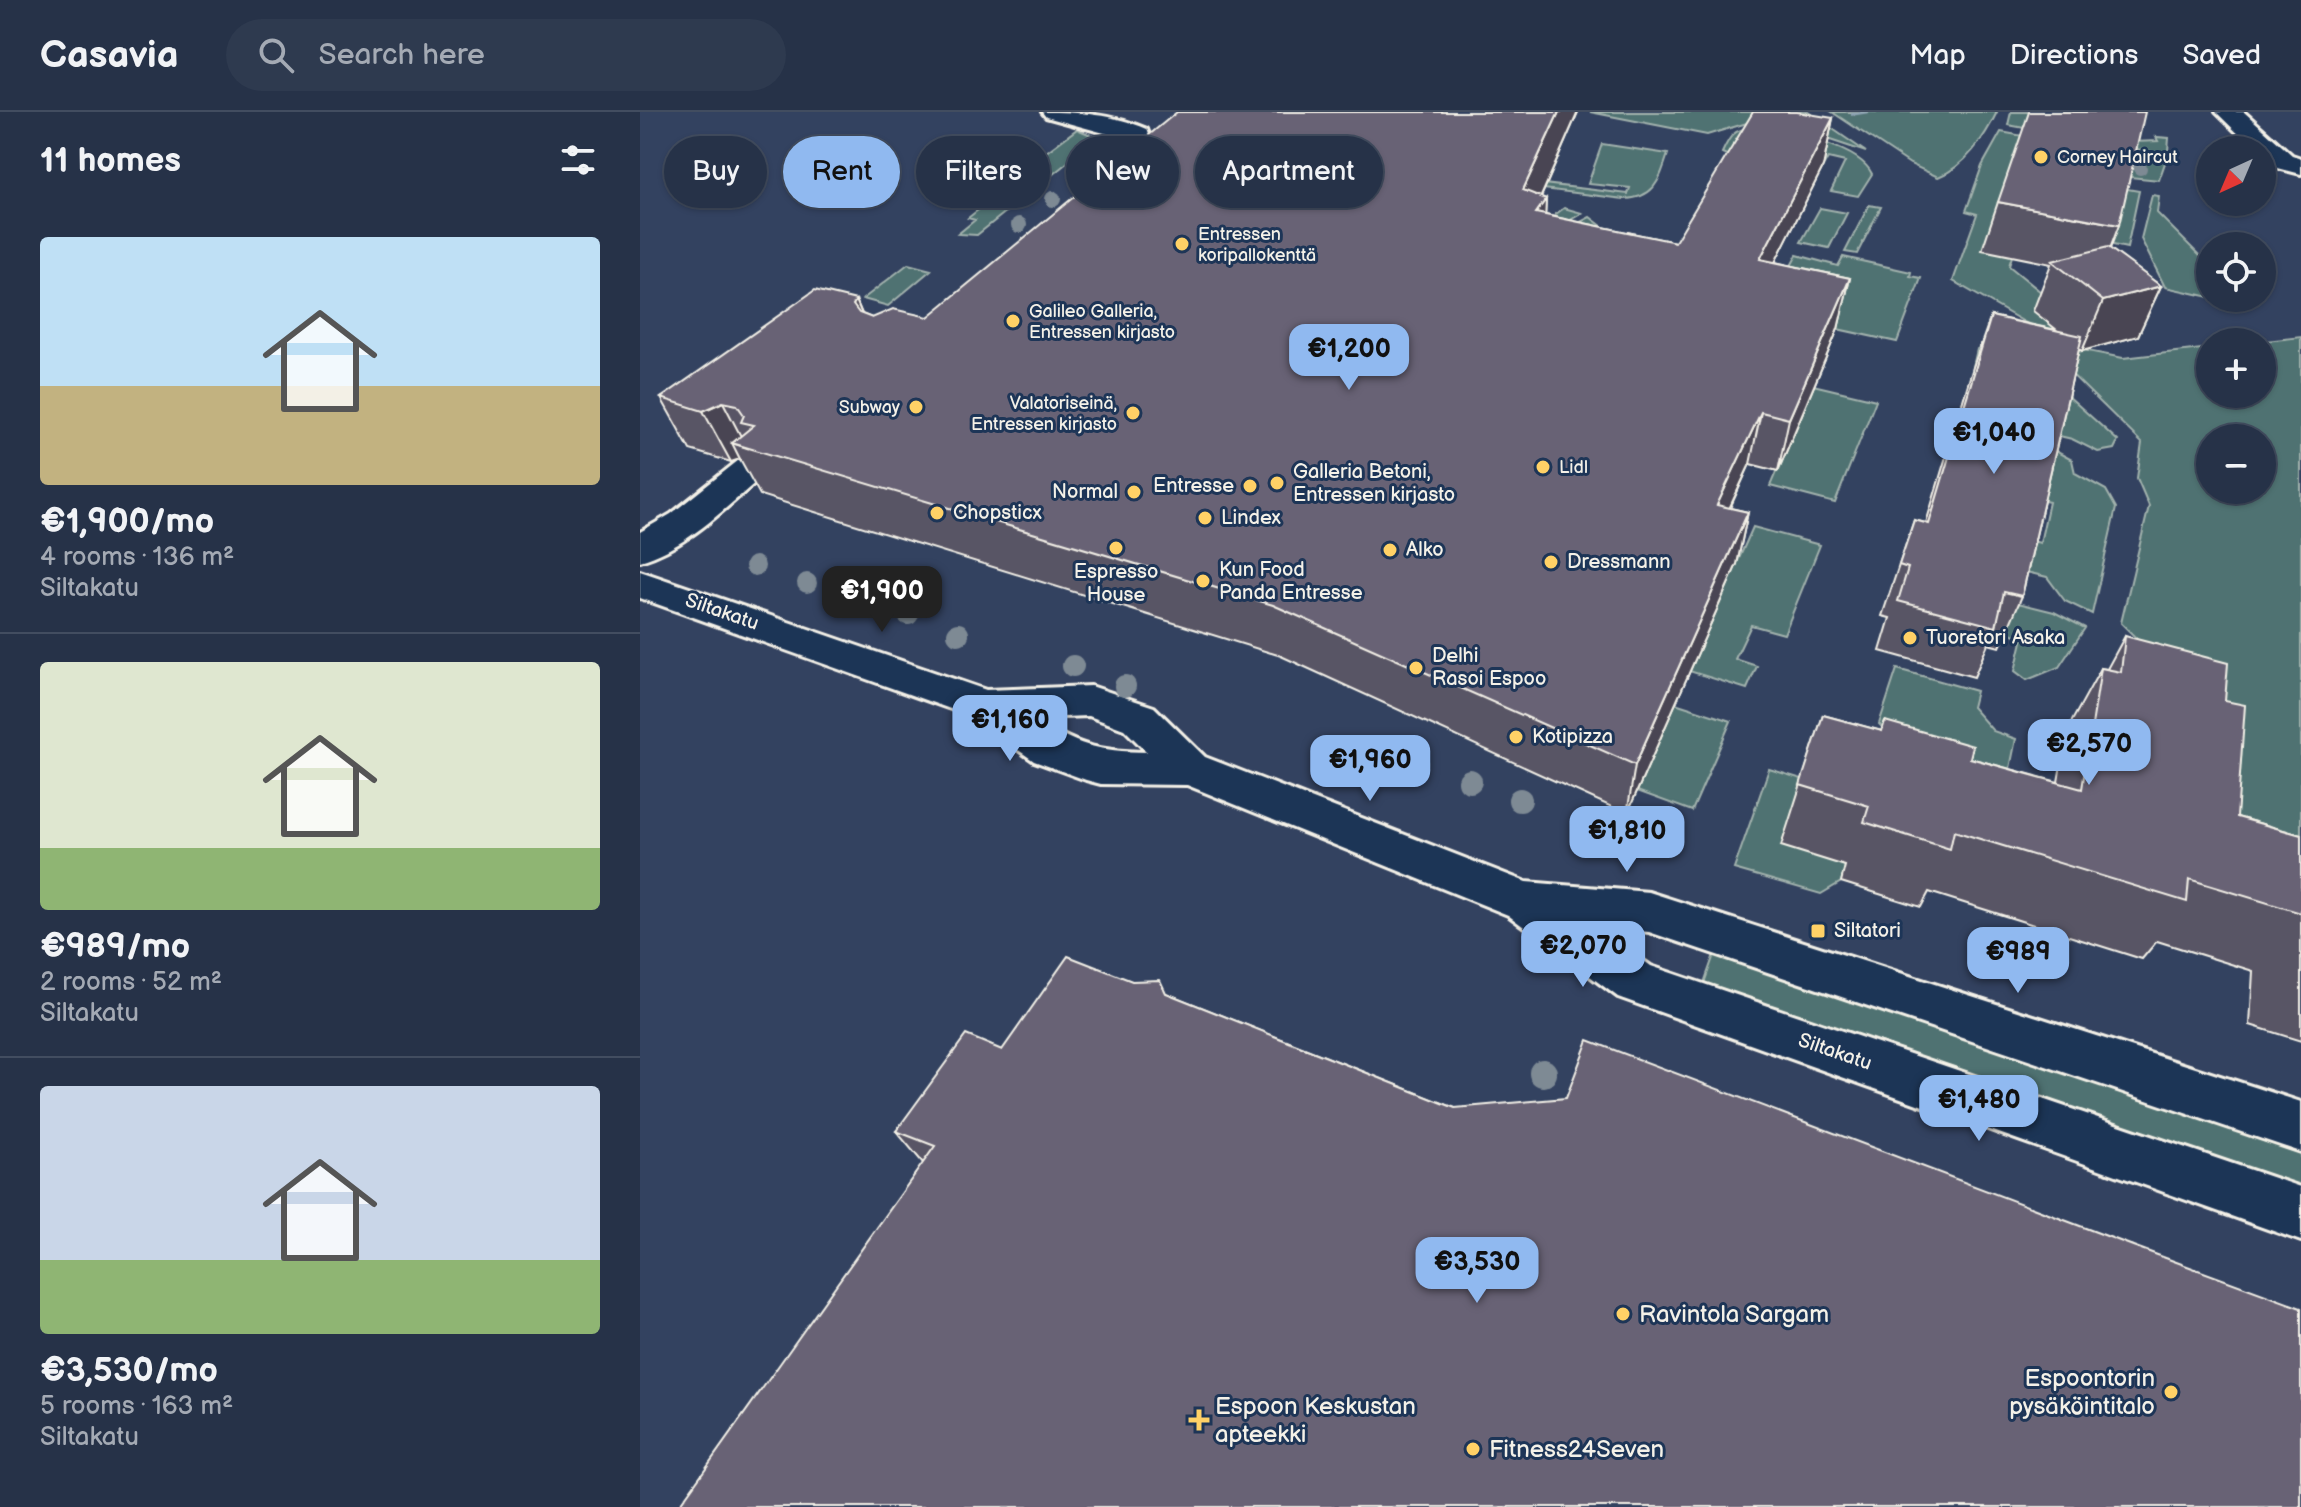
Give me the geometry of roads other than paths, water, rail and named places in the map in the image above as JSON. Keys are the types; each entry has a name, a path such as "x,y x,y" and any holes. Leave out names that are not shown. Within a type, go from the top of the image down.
{"street":[{"path":"1055,112 1120,127 1138,136"},
{"path":"2229,112 2283,161 2301,166"},
{"path":"640,549 684,522 751,468"},
{"name":"Siltakatu","path":"640,584 985,705 1049,750 1101,768 1190,769 1524,901 1635,982 2301,1214"},
{"name":"Siltakatu","path":"985,705 1091,701 1139,718 1190,769"},
{"name":"Siltakatu","path":"1524,901 1649,912 2301,1127"}],"waterway":[{"path":"1855,114 1871,112"}],"place":[{"name":"Corney Haircut","path":"2041,157"},
{"name":"Entressen koripallokenttä","path":"1182,244"},
{"name":"Galileo Galleria, Entressen kirjasto","path":"1013,321"},
{"name":"Subway","path":"916,407"},
{"name":"Valatoriseinä, Entressen kirjasto","path":"1133,413"},
{"name":"Lidl","path":"1543,467"},
{"name":"Galleria Betoni, Entressen kirjasto","path":"1277,483"},
{"name":"Entresse","path":"1250,486"},
{"name":"Normal","path":"1134,492"},
{"name":"Chopsticx","path":"937,513"},
{"name":"Lindex","path":"1205,518"},
{"name":"Espresso House","path":"1116,548"},
{"name":"Alko","path":"1390,550"},
{"name":"Dressmann","path":"1551,562"},
{"name":"Kun Food Panda Entresse","path":"1203,581"},
{"name":"Tuoretori Asaka","path":"1910,638"},
{"name":"Delhi Rasoi Espoo","path":"1416,668"},
{"name":"Kotipizza","path":"1516,737"},
{"name":"Siltatori","path":"1818,931"},
{"name":"Ravintola Sargam","path":"1623,1314"},
{"name":"Espoontorin pysäköintitalo","path":"2171,1392"},
{"name":"Espoon Keskustan apteekki","path":"1199,1420"},
{"name":"Fitness24Seven","path":"1473,1449"}]}
